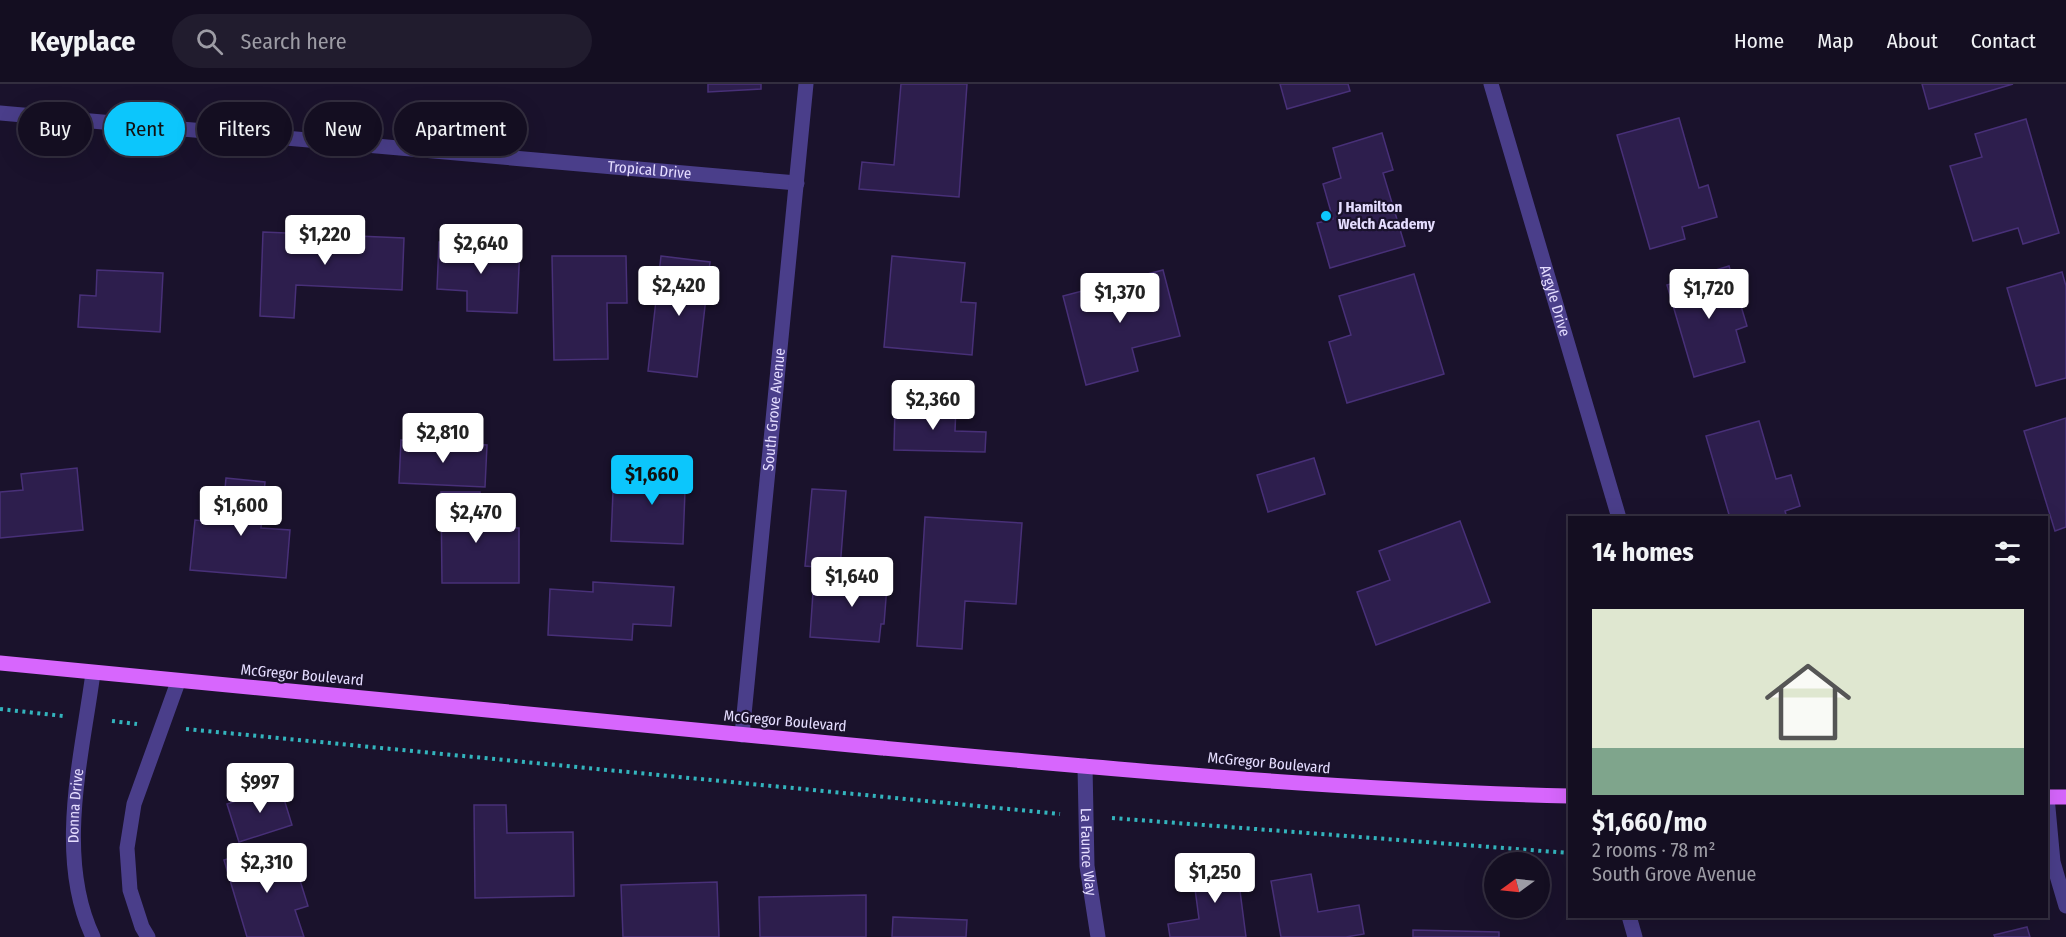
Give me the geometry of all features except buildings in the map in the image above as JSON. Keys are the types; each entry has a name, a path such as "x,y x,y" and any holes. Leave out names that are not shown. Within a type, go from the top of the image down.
{"main road":[{"name":"McGregor Boulevard","path":"0,663 178,682 1085,766 1342,787 1568,796"},
{"path":"2048,797 2066,797"}],"street":[{"name":"South Grove Avenue","path":"742,735 806,84"},
{"name":"Argyle Drive","path":"1491,84 1618,516"},
{"name":"Tropical Drive","path":"0,113 797,183"},
{"name":"Donna Drive","path":"93,672 75,804 73,841 76,879 87,926 93,937"},
{"path":"148,937 142,927 130,890 127,848 135,804 178,682"},
{"name":"La Faunce Way","path":"1085,766 1087,866 1098,937"},
{"path":"2048,830 2050,862 2066,906"},
{"path":"1630,918 1635,937"}],"path":[{"path":"0,710 1085,816 1568,853"}],"place":[{"name":"J Hamilton Welch Academy","path":"1326,216"}]}
